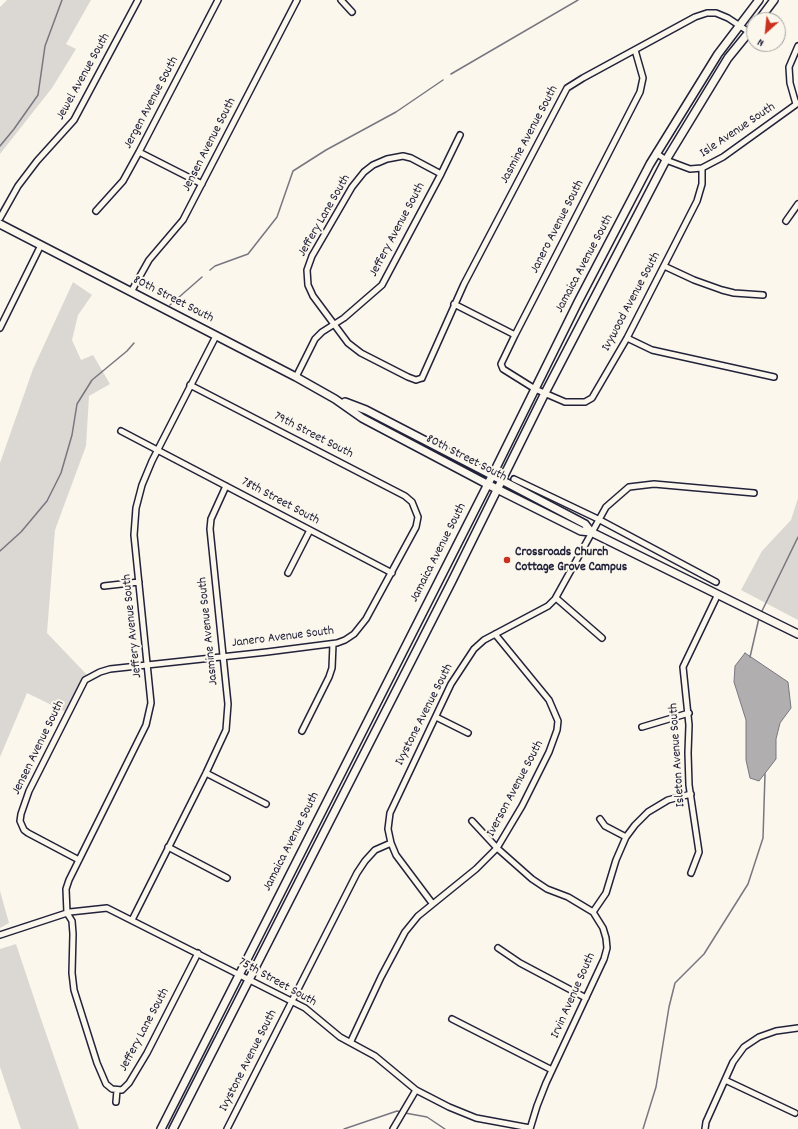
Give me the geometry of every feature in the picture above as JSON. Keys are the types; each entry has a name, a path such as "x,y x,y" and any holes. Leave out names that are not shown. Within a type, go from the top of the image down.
{"main road":[{"name":"Jamaica Avenue South","path":"160,1129 488,484 581,295 656,154 696,87 759,0"},
{"path":"765,12 774,0"},
{"name":"Jamaica Avenue South","path":"173,1129 452,581 545,393 666,160 728,58 746,36"},
{"name":"80th Street South","path":"0,224 296,377 335,399 362,418 488,484 581,531 591,532 798,634"},
{"name":"80th Street South","path":"335,399 366,410 501,480 585,524 591,532"}],"street":[{"name":"Jewel Avenue South","path":"0,218 18,186 37,161 74,120 138,0"},
{"name":"Jergen Avenue South","path":"96,211 123,181 218,0"},
{"name":"Jensen Avenue South","path":"131,292 149,260 182,220 297,0"},
{"path":"341,0 352,12"},
{"name":"Jasmine Avenue South","path":"422,378 454,304 564,92 583,78 707,13 716,14 746,27"},
{"path":"797,104 790,83 789,67 798,46"},
{"name":"Janero Avenue South","path":"545,393 535,389 501,367 501,364 640,92 643,78 635,50"},
{"name":"Isle Avenue South","path":"656,154 666,160 690,169 702,168 722,158 797,104"},
{"name":"Jeffery Avenue South","path":"296,377 315,338 344,318 382,285 460,135"},
{"path":"139,152 202,184"},
{"name":"Jeffery Lane South","path":"422,378 416,380 408,378 361,353 348,343 333,325 313,296 308,285 307,270 312,256 352,187 364,172 373,165 399,155 411,158 441,174"},
{"name":"Ivywood Avenue South","path":"545,393 565,402 585,402 598,390 628,338 697,201 702,184 702,168"},
{"path":"786,221 798,204"},
{"path":"0,328 41,245"},
{"path":"664,266 722,290 741,294 763,295"},
{"path":"454,304 515,335"},
{"name":"Jeffery Avenue South","path":"67,913 66,889 146,725 151,703 134,535 136,508 142,485 158,450 216,336"},
{"path":"628,338 652,350 774,377"},
{"path":"422,378 428,383"},
{"name":"79th Street South","path":"190,385 405,496 412,502 418,514"},
{"name":"78th Street South","path":"120,431 392,573"},
{"name":"80th Street South","path":"514,479 598,519 716,582"},
{"name":"Ivystone Avenue South","path":"432,903 396,855 390,843 388,829 390,813 451,684 470,656 484,640 548,606 556,598 598,519 610,502 620,492 629,487 654,484 754,493"},
{"name":"Jasmine Avenue South","path":"132,920 226,730 228,716 210,529 211,519 226,486"},
{"name":"Janero Avenue South","path":"148,665 333,644 346,640 362,626 392,573 416,526 418,514"},
{"path":"288,573 310,530"},
{"path":"104,586 139,582"},
{"name":"Isleton Avenue South","path":"691,872 699,852 690,794 688,753 689,713 682,667 718,594"},
{"path":"556,598 602,638"},
{"name":"Iverson Avenue South","path":"351,1042 381,977 405,932 418,916 432,903 476,869 497,848 522,806 558,730 558,721 549,700 495,634"},
{"path":"302,731 329,678 332,668 333,644"},
{"name":"Jensen Avenue South","path":"79,860 24,830 20,821 24,802 85,680 100,672 148,665"},
{"path":"642,727 689,713"},
{"path":"436,717 468,734"},
{"path":"206,773 266,804"},
{"path":"472,822 497,848 532,879 547,888 568,897 593,912 606,893 616,860 626,837 638,820 668,800 690,794"},
{"path":"600,819 605,826 626,837"},
{"name":"Ivystone Avenue South","path":"229,1128 291,1001 357,873 375,850 390,843"},
{"path":"168,848 227,878"},
{"name":"75th Street South","path":"0,936 67,913 107,908 305,1008 340,1037 375,1056 416,1090 449,1107 476,1118 530,1128"},
{"name":"Irvin Avenue South","path":"530,1128 537,1106 552,1070 604,959 606,948 603,928 593,912"},
{"name":"Jeffery Lane South","path":"67,913 72,921 72,973 74,990 96,1063 106,1084 112,1089 122,1090 129,1083 144,1059 198,953"},
{"path":"498,948 520,963 586,998"},
{"path":"452,1019 552,1070"},
{"path":"705,1129 706,1122 733,1062 744,1047 759,1037 776,1031 798,1028"},
{"path":"725,1080 794,1113"},
{"path":"116,1102 117,1090"},
{"path":"393,1129 416,1090"}],"shaded area":[{"path":"7,0 91,0 66,44 76,49 52,88 0,154 0,7"},
{"path":"73,282 92,295 78,315 72,340 81,360 93,355 110,384 89,396 86,446 55,530 47,633 89,677 68,713 27,693 0,757 0,463 33,369"},
{"path":"798,498 798,620 741,590 762,551 791,520"},
{"path":"745,653 788,682 791,708 780,723 776,739 776,759 759,781 750,778 746,760 746,720 734,682 735,666"},
{"path":"0,891 9,923 0,928"},
{"path":"16,944 79,1129 21,1129 0,1067 0,949"},
{"path":"213,1036 215,1037 205,1059 169,1129 166,1129"}],"waterway":[{"path":"0,146 38,95 45,46 62,0"},
{"path":"451,74 578,0"},
{"path":"210,270 215,266 248,254 277,217 293,171 326,150 396,112 443,80"},
{"path":"170,305 202,277"},
{"path":"0,551 21,532 47,501 61,473 72,435 77,404 92,380 127,351 134,343"},
{"path":"761,613 798,537"},
{"path":"750,657 759,618"},
{"path":"643,1129 656,1087 669,1007 675,983 704,954 748,884 763,838 765,774"},
{"path":"344,1129 397,1111 401,1112"},
{"path":"405,1113 427,1117 445,1129"}],"place":[{"name":"Crossroads Church Cottage Grove Campus","path":"507,560"}]}
